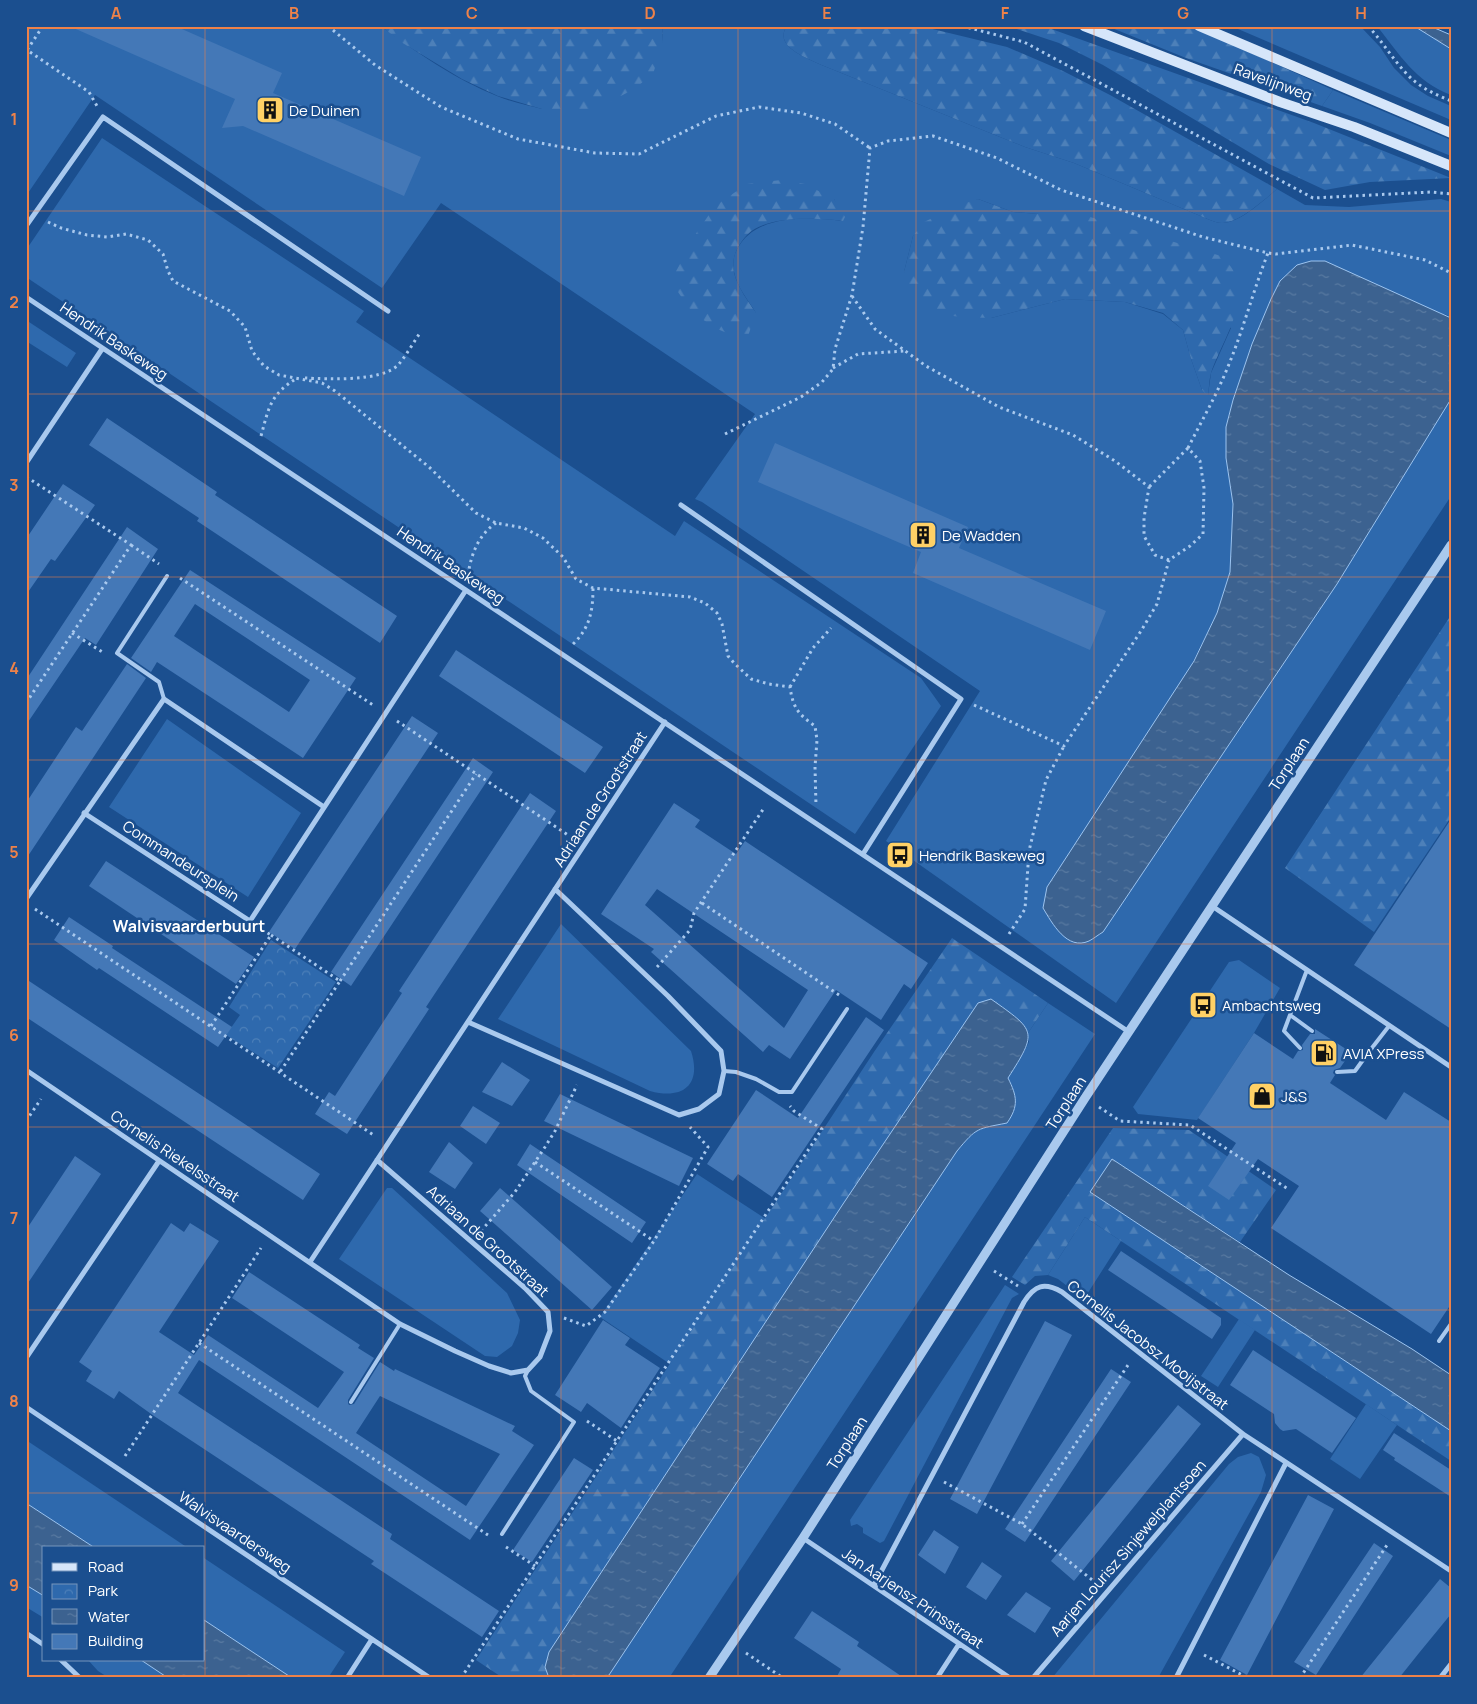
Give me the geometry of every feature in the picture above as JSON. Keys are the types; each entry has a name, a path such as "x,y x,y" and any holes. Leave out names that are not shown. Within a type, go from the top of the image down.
{"main road":[{"name":"Ravelijnweg","path":"1084,26 1280,102 1354,127 1451,166"},
{"name":"Ravelijnweg","path":"1198,26 1451,133"}],"street":[{"path":"26,226 103,117 388,311"},
{"name":"Hendrik Baskeweg","path":"26,297 1129,1032"},
{"path":"26,463 102,349"},
{"path":"681,505 961,699 863,854"},
{"name":"Torplaan","path":"709,1678 803,1538 1129,1032 1451,545"},
{"path":"250,921 466,590"},
{"path":"26,899 164,699 324,807"},
{"name":"Adriaan de Grootstraat","path":"310,1262 665,722"},
{"name":"Commandeursplein","path":"84,813 250,921"},
{"name":"Adriaan de Grootstraat","path":"555,889 648,977 721,1051 724,1072"},
{"path":"1212,906 1451,1067"},
{"path":"468,1022 679,1115 699,1109 718,1094 724,1072"},
{"name":"Cornelis Riekelsstraat","path":"26,1070 310,1262"},
{"name":"Adriaan de Grootstraat","path":"377,1160 524,1288 548,1312 550,1331 540,1357 528,1370"},
{"path":"26,1358 159,1161"},
{"path":"310,1262 400,1324 489,1366 511,1373 528,1370"},
{"name":"Cornelis Jacobsz Mooijstraat","path":"1030,1293 1040,1286 1052,1286 1062,1292 1242,1434 1451,1571"},
{"path":"874,1585 1030,1293"},
{"name":"Walvisvaardersweg","path":"26,1407 430,1678"},
{"name":"Aarjen Lourisz Sinjewelplantsoen","path":"1032,1678 1242,1434"},
{"path":"1176,1678 1286,1463"},
{"name":"Jan Aarjensz Prinsstraat","path":"803,1538 1010,1678"},
{"path":"26,1634 42,1644"},
{"path":"347,1678 372,1639"},
{"path":"937,1678 959,1644"},
{"path":"63,1662 80,1678"},
{"path":"1440,1678 1451,1664"}],"lane":[{"path":"164,699 159,682 117,653 167,576"},
{"path":"1300,1048 1284,1031 1306,970"},
{"path":"724,1072 736,1072 756,1079 779,1092 792,1092 847,1009"},
{"path":"1290,1016 1312,1031"},
{"path":"1337,1072 1355,1071 1389,1026"},
{"path":"1348,1055 1368,1053"},
{"path":"351,1402 400,1324"},
{"path":"1439,1341 1451,1324"},
{"path":"502,1534 574,1422 531,1391 525,1376 528,1370"}],"path":[{"path":"43,26 27,50 89,92 103,117"},
{"path":"328,26 375,65 441,107 518,139 595,153 639,154 716,116 759,107 801,113 835,124 870,148"},
{"path":"962,26 1024,42 1313,198 1431,192 1451,194"},
{"path":"1368,26 1405,72 1426,90 1451,101"},
{"path":"870,148 888,141 933,136 998,158 1061,190 1202,237 1276,254 1352,245 1425,260 1451,272"},
{"path":"833,368 835,349 852,295 863,227 870,148"},
{"path":"34,215 61,228 87,235 107,237 126,234 148,240 162,254 173,280 230,311 244,327 252,351 264,366 279,375 322,383 342,396 429,467 476,513 496,523 524,528 543,538 563,558 576,579 593,588 690,597 705,603 717,612 722,624 728,656 734,663 751,679 790,687"},
{"path":"1169,560 1155,555 1144,536 1144,518 1150,487 1188,448 1227,370 1268,253"},
{"path":"852,295 874,329 926,366 999,407 1073,435 1115,461 1150,487"},
{"path":"257,451 269,405 283,386 297,378 353,379 388,371 397,366 420,332"},
{"path":"725,434 801,397 822,382 833,368 858,354 905,351"},
{"path":"1001,946 1025,910 1029,851 1046,780 1064,746 1157,604 1169,560 1190,546 1203,534 1204,488 1200,461 1188,448"},
{"path":"26,476 167,569 167,576 173,573 584,846"},
{"path":"466,590 471,558 489,527 496,523"},
{"path":"26,703 130,545"},
{"path":"562,654 584,633 591,611 593,588"},
{"path":"72,634 102,653 117,653"},
{"path":"817,824 815,767 817,740 815,726 797,712 790,687 813,648 819,643"},
{"path":"961,699 1064,746"},
{"path":"280,1072 476,774"},
{"path":"648,977 690,930 694,913 773,794"},
{"path":"702,903 851,1003 847,1009"},
{"path":"34,909 388,1144"},
{"path":"250,921 340,981"},
{"path":"211,1026 271,935"},
{"path":"471,1242 515,1192 535,1162 555,1131 583,1073"},
{"path":"26,1121 50,1086"},
{"path":"462,1678 822,1129 794,1111 779,1092"},
{"path":"1086,1098 1120,1121 1190,1125 1288,1189"},
{"path":"548,1312 586,1326 605,1312 654,1241 708,1148 679,1115"},
{"path":"535,1162 654,1241"},
{"path":"117,1468 269,1235"},
{"path":"980,1262 1030,1293"},
{"path":"199,1343 535,1566"},
{"path":"1022,1524 1137,1351"},
{"path":"574,1422 588,1421 618,1440"},
{"path":"932,1476 1022,1524 1107,1592"},
{"path":"498,1542 502,1534"},
{"path":"1300,1678 1394,1534"},
{"path":"732,1644 783,1678"},
{"path":"1191,1648 1248,1678"}],"green space":[{"path":"26,26 381,26 408,46 467,82 513,102 542,109 663,42 662,26 787,26 784,40 788,46 810,60 1025,147 1074,163 1217,222 1229,222 1244,215 1277,189 1305,205 1349,207 1441,199 1451,202 1451,318 1447,315 1280,281 1252,344 1226,427 1226,458 1233,504 1230,572 1217,613 1059,932 1071,940 1085,941 1103,932 1337,584 1451,399 1451,496 1116,1003 886,841 980,691 695,499 755,414 441,203 382,288 95,95 26,196","holes":["834,199 843,221 802,219 774,222 761,227 741,243 734,257 735,278 756,313 695,235","978,199 1013,212 1039,214 1231,328 1211,373 1208,395 1202,390 1183,330 1163,314 1125,302 1065,299 991,318 904,272 913,236"]},
{"path":"381,26 662,26 663,42 653,74 634,89 604,105 579,112 542,109 498,96 462,79 401,42"},
{"path":"787,26 920,26 1007,47 1063,71 1110,95 1277,189 1251,210 1236,219 1222,223 1214,221 1074,163 1025,147 810,60 788,46 784,40"},
{"path":"1008,26 1043,26 1314,123 1451,178 1370,182 1325,190 1269,164 1103,65 1059,43"},
{"path":"1107,26 1191,26 1333,90 1322,106 1186,58"},
{"path":"1231,26 1360,26 1380,47 1394,68 1411,85 1428,96 1451,106 1451,120"},
{"path":"1377,26 1414,26 1451,49 1451,95 1438,89 1418,75"},
{"path":"1333,90 1451,140 1451,156 1322,106"},
{"path":"102,138 364,311 356,322 675,536 684,521 921,678 941,706 855,834 26,277 26,250"},
{"path":"781,180 805,184 834,199 845,217 843,221 792,219 779,221 766,224 746,236 735,254 733,269 741,289 756,313 748,336 734,336 715,328 692,312 678,292 676,271 695,235 715,206 747,184"},
{"path":"978,199 1013,212 1080,214 1221,256 1231,267 1237,280 1239,293 1233,321 1211,373 1208,396 1202,390 1183,330 1163,313 1125,302 1065,299 991,318 938,314 919,306 909,290 904,272 913,236 924,222 962,204"},
{"path":"26,320 76,353 67,367 26,341"},
{"path":"1451,615 1451,817 1374,932 1285,868"},
{"path":"167,719 301,813 248,897 109,807"},
{"path":"561,924 691,1051 694,1073 692,1081 687,1087 672,1093 650,1091 498,1019"},
{"path":"952,938 1048,1003 1028,1033 1028,1031 978,1003 843,1204 549,1652 545,1667 549,1678 503,1678 476,1660 874,1052"},
{"path":"271,940 336,982 278,1068 226,1035 240,1015 229,1007"},
{"path":"1239,960 1280,988 1254,1033 1197,1120 1138,1114 1133,1107 1229,962"},
{"path":"1048,1003 1095,1034 669,1678 604,1678 609,1675 957,1151 978,1130 1007,1123 1011,1117 1015,1106 1015,1096 1008,1078 1029,1042 1028,1033"},
{"path":"1113,1128 1189,1130 1276,1190 1240,1242 1112,1159 1090,1192 1451,1431 1451,1461 1085,1217 1048,1275 1035,1276 1025,1285 1012,1277"},
{"path":"697,1174 766,1219 670,1364 600,1317"},
{"path":"387,1188 392,1188 507,1293 520,1320 518,1333 512,1346 497,1357 485,1356 339,1259"},
{"path":"1085,1217 1121,1241 1084,1299 1058,1279 1048,1275"},
{"path":"1005,1285 1019,1294 1012,1298 884,1541 880,1543 863,1533 863,1528 857,1524 851,1526 850,1520"},
{"path":"1239,1319 1255,1330 1218,1387 1201,1376"},
{"path":"1366,1404 1397,1425 1360,1479 1330,1459"},
{"path":"26,1440 185,1546 92,1546 26,1503"},
{"path":"1251,1453 1259,1457 1266,1475 1261,1492 1158,1678 1052,1678 1229,1464 1238,1457"},
{"path":"205,1559 345,1652 328,1678 292,1678 205,1621"},
{"path":"26,1585 42,1595 42,1617 26,1607"},
{"path":"90,1662 144,1662 168,1678 109,1678 98,1671"}],"water":[{"path":"1414,26 1430,26 1451,35 1451,49"},
{"path":"1311,261 1325,261 1451,318 1451,399 1337,584 1103,932 1089,941 1074,942 1061,934 1043,908 1047,887 1194,661 1217,613 1230,572 1233,504 1226,458 1226,427 1233,400 1252,344 1280,281 1297,265"},
{"path":"991,999 1017,1018 1028,1033 1028,1041 1024,1050 1008,1078 1015,1096 1015,1106 1011,1117 1007,1123 978,1130 957,1151 609,1675 604,1678 549,1678 545,1667 549,1652 843,1204 978,1003"},
{"path":"1112,1159 1289,1275 1412,1349 1451,1375 1451,1431 1090,1192"},
{"path":"26,1503 92,1546 42,1546 42,1595 26,1585"},
{"path":"205,1621 292,1678 168,1678 144,1662 205,1662"}],"building":[{"name":"De Duinen","path":"69,26 175,26 282,73 273,93 421,157 404,196 243,126 222,128 235,99"},
{"path":"107,418 217,492 215,495 397,616 380,643 197,521 199,518 89,445"},
{"name":"De Wadden","path":"775,443 968,527 959,548 1106,611 1090,650 913,573 921,552 758,482"},
{"path":"63,484 95,505 55,561 51,559 26,595 26,539"},
{"path":"127,527 158,549 96,645 85,638 26,725 26,680"},
{"path":"190,570 356,678 303,758 157,662 151,672 131,658","holes":["195,604 310,680 289,712 174,636"]},
{"path":"456,650 603,747 585,773 439,676"},
{"path":"127,664 146,678 26,859 26,803 76,727 82,731"},
{"path":"412,716 438,733 295,949 269,932"},
{"path":"473,758 493,772 351,986 331,972"},
{"path":"530,793 556,811 426,1007 429,1009 347,1134 315,1114 329,1092 335,1096 402,993 399,991"},
{"path":"674,803 700,820 695,827 736,854 745,841 928,963 911,989 904,984 881,1020 836,990 790,1059 769,1045 763,1052 651,952 654,949 601,914","holes":["657,889 808,990 784,1028 645,905"]},
{"path":"1451,819 1451,1029 1354,965"},
{"path":"106,861 254,957 236,984 89,886"},
{"path":"69,917 113,946 112,948 232,1027 218,1047 99,968 97,970 54,940"},
{"path":"26,979 320,1174 303,1200 26,1017"},
{"path":"866,1017 884,1030 772,1197 738,1174 733,1181 707,1164 756,1090 798,1118"},
{"path":"1315,1029 1349,1051 1345,1053 1344,1056 1347,1058 1340,1068 1334,1070 1333,1073 1335,1075 1330,1083 1386,1120 1404,1092 1451,1122 1451,1304 1431,1334 1271,1228 1299,1186 1258,1159 1229,1200 1208,1186 1236,1143 1198,1118 1254,1033 1293,1059 1298,1051 1303,1050 1302,1045 1310,1034 1315,1034"},
{"path":"502,1062 530,1080 512,1106 482,1092"},
{"path":"560,1094 693,1158 679,1186 544,1121"},
{"path":"473,1106 500,1123 486,1144 460,1126"},
{"path":"449,1142 473,1163 455,1189 429,1172"},
{"path":"530,1144 646,1222 632,1243 517,1165"},
{"path":"75,1156 101,1174 26,1286 26,1230"},
{"path":"500,1188 612,1287 592,1310 480,1211"},
{"path":"171,1223 184,1232 190,1223 219,1241 159,1332 194,1355 208,1335 318,1408 344,1372 232,1298 249,1272 360,1345 358,1348 374,1358 348,1400 349,1405 354,1404 380,1362 394,1371 395,1369 515,1426 512,1431 534,1445 470,1540 199,1360 178,1393 392,1534 390,1539 499,1611 482,1637 371,1564 374,1561 119,1391 114,1399 86,1381 92,1371 79,1362","holes":["380,1396 500,1454 466,1506 356,1433"]},
{"path":"1121,1251 1221,1318 1221,1325 1212,1339 1108,1270"},
{"path":"603,1320 630,1338 625,1345 660,1368 621,1428 587,1403 581,1412 555,1395"},
{"path":"1045,1321 1072,1335 977,1514 950,1499"},
{"path":"1253,1350 1356,1418 1332,1453 1296,1429 1283,1431 1280,1429 1275,1423 1274,1414 1230,1385"},
{"path":"1111,1369 1131,1382 1025,1542 1005,1529"},
{"path":"1178,1405 1201,1424 1074,1581 1051,1561"},
{"path":"1394,1433 1451,1470 1451,1497 1394,1460 1395,1458 1383,1450"},
{"path":"574,1458 593,1470 532,1562 513,1550"},
{"path":"1308,1495 1334,1509 1247,1675 1220,1660"},
{"path":"934,1530 959,1547 945,1574 918,1555"},
{"path":"1374,1543 1393,1556 1316,1675 1294,1662"},
{"path":"982,1562 1002,1576 986,1600 966,1587"},
{"path":"1440,1579 1451,1588 1451,1614 1399,1678 1360,1678"},
{"path":"1026,1592 1051,1608 1035,1633 1007,1615"},
{"path":"812,1611 859,1642 857,1646 904,1678 836,1678 841,1669 794,1638"}],"place":[{"name":"De Duinen","path":"270,110"},
{"name":"De Wadden","path":"923,535"},
{"name":"Hendrik Baskeweg","path":"900,855"},
{"name":"Ambachtsweg","path":"1203,1005"},
{"name":"AVIA XPress","path":"1324,1053"},
{"name":"J&S","path":"1262,1096"}],"district":[{"name":"Walvisvaarderbuurt","path":"189,926"}]}
